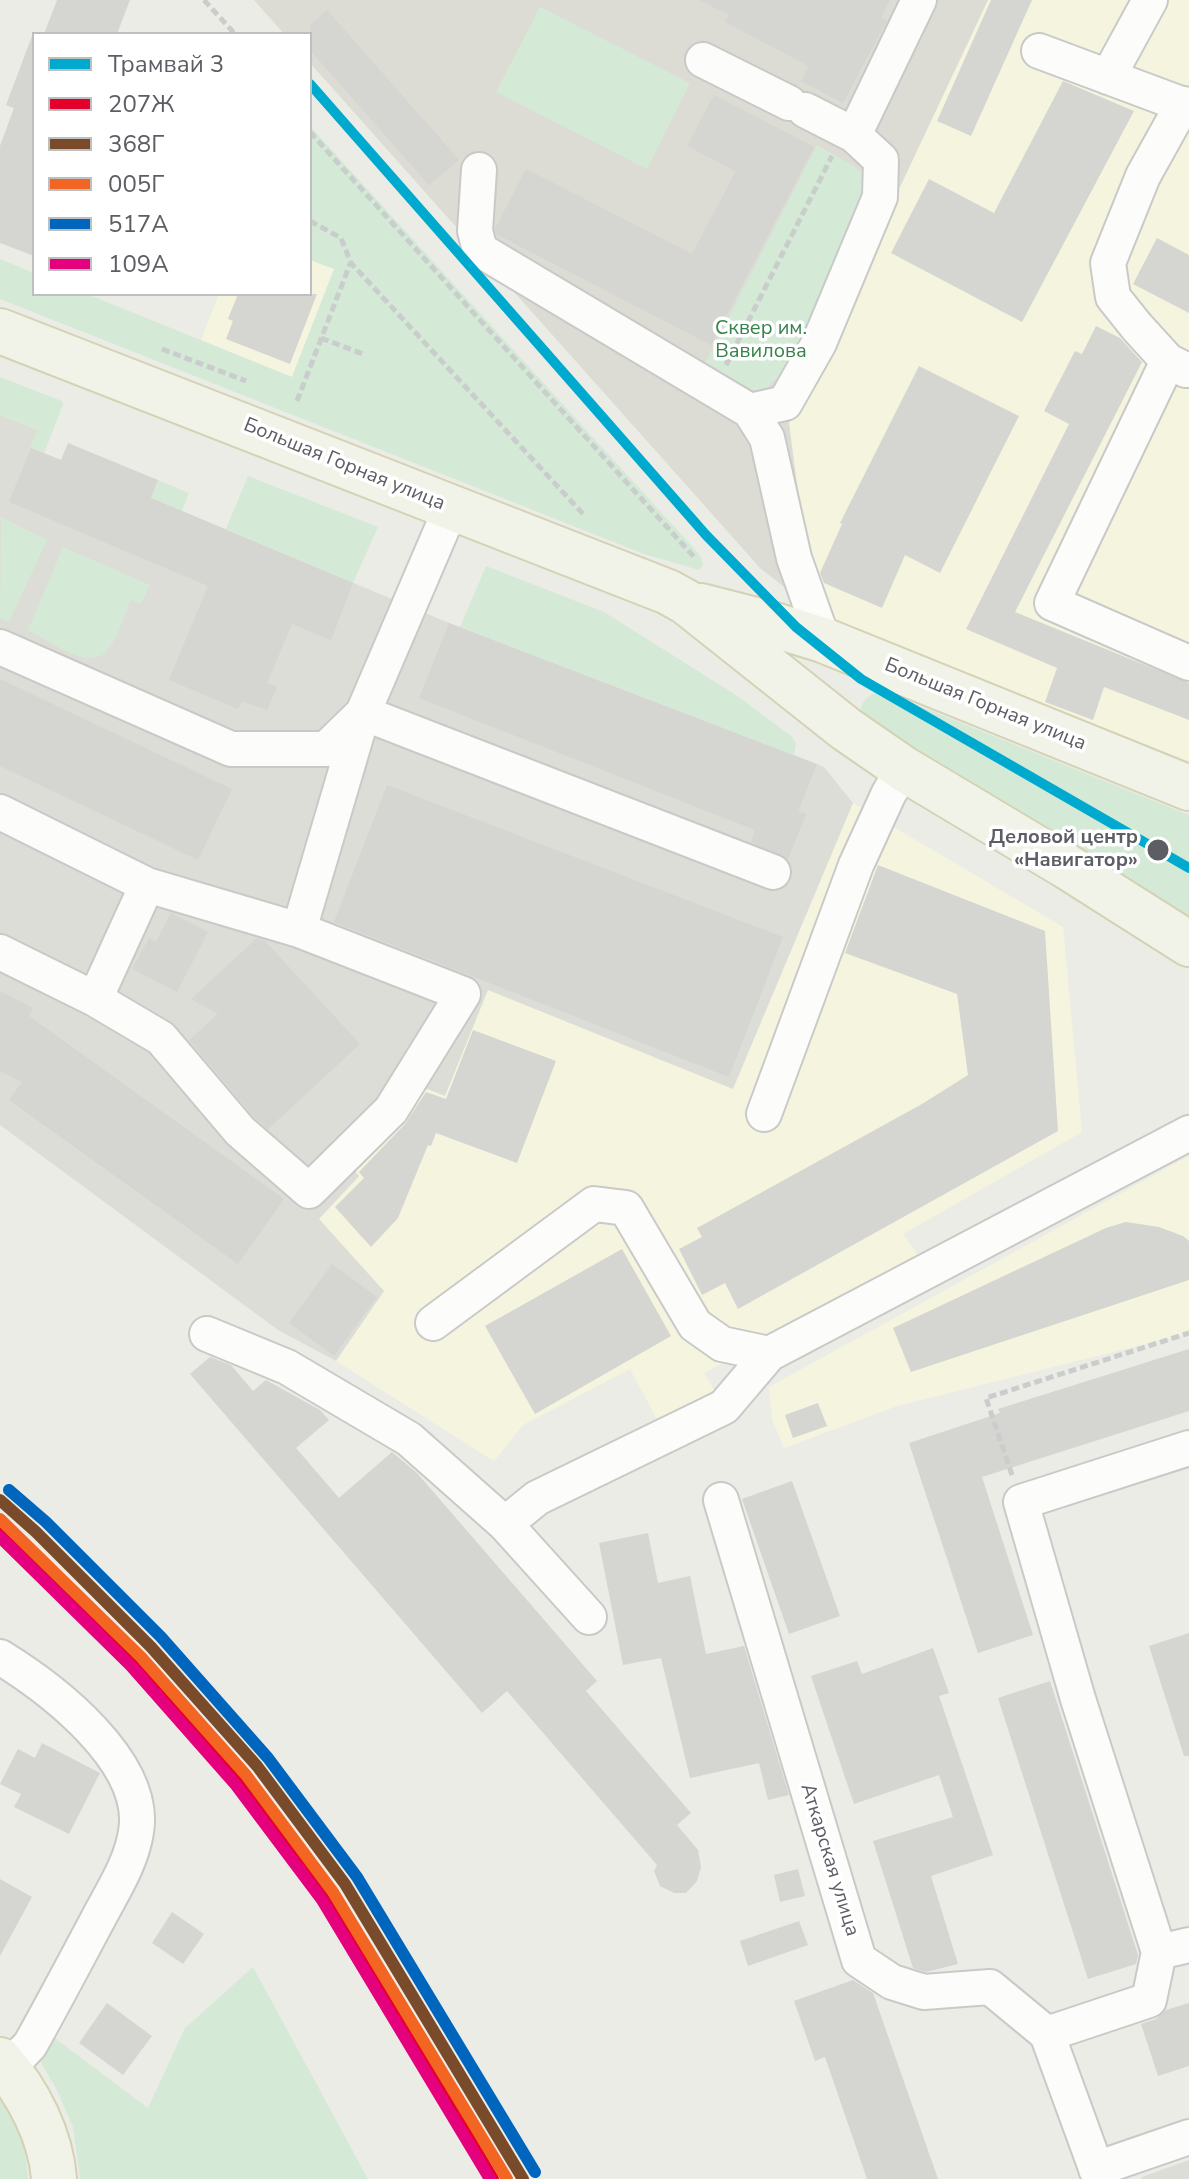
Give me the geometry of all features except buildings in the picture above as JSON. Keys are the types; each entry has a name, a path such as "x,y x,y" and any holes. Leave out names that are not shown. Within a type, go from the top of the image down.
{"main road":[{"name":"Большая Горная улица","path":"0,331 620,572 686,602 823,640 1189,788"},
{"name":"Большая Горная улица","path":"686,602 846,729 904,769 1189,944"},
{"path":"846,729 843,712 850,691 861,679 888,666"},
{"path":"4,2064 33,2109 47,2139 54,2179"}],"street":[{"path":"850,133 919,0"},
{"path":"1108,77 1150,0"},
{"path":"1039,51 1186,105 1143,176 1108,263 1113,297 1137,327 1178,366 1052,603 1189,663"},
{"path":"703,60 850,133 881,160 880,197 819,343 785,403 750,411"},
{"path":"479,170 475,231 480,250 750,411 767,438 794,558 823,640"},
{"path":"299,930 363,713 451,508"},
{"path":"0,647 231,749 326,749 363,713"},
{"path":"363,713 773,872"},
{"path":"764,1114 856,865 889,793 904,769"},
{"path":"0,812 147,885 299,930 463,994 391,1110 309,1191 240,1131 161,1038 95,999 0,952"},
{"path":"95,999 147,885"},
{"path":"505,1524 537,1498 724,1407 769,1354 1189,1133"},
{"path":"433,1323 594,1204 626,1208 695,1325 722,1344 769,1354"},
{"path":"207,1334 287,1367 409,1439 505,1524 589,1617"},
{"path":"1189,1448 1021,1502 1078,1699 1174,1948 1149,2000 1047,2034 1098,2174 1189,2137"},
{"name":"Аткарская улица","path":"721,1500 859,1960 892,1982 924,1992 990,1987 1047,2034"},
{"path":"0,1657 37,1680 96,1734 119,1762 132,1790 137,1829 128,1863 38,2031 30,2045 4,2064"}],"path":[{"path":"204,0 233,32"},
{"path":"713,390 850,133"},
{"path":"312,134 695,558"},
{"path":"312,222 341,238 351,263 584,515"},
{"path":"297,401 351,263"},
{"path":"321,338 363,354"},
{"path":"162,349 246,381"},
{"path":"1021,1502 986,1398 1189,1333"}],"shaded area":[{"path":"254,0 988,0 789,423 813,609 761,569 312,65 312,32 282,32"},
{"path":"988,0 1189,0 1189,761 824,618 813,609 789,423"},
{"path":"312,261 334,269 292,377 201,340 218,296 312,296"},
{"path":"0,415 38,430 31,447 44,453 449,623 824,767 853,803 733,1089 488,990 445,1096 422,1087 355,1171 359,1176 319,1219 384,1291 336,1361 278,1330 0,1125"},
{"path":"853,803 1063,927 1082,1132 903,1234 921,1259 704,1373 714,1390 658,1421 630,1369 523,1425 494,1461 336,1361 384,1291 319,1219 359,1177 355,1171 422,1086 445,1095 488,990 733,1089"},
{"path":"1189,1156 1189,1333 897,1406 784,1448 772,1419 769,1387"},
{"path":"1189,2160 1189,2179 1141,2179 1142,2177"}],"green space":[{"path":"540,7 690,83 647,169 496,92"},
{"path":"312,128 700,555 703,565 699,570 644,554 0,299 0,259 32,272 32,296 92,296 292,377 334,269 312,261"},
{"name":"Сквер им. Вавилова","path":"817,145 863,172 867,179 866,196 786,381 774,380 765,397 705,363"},
{"path":"0,377 62,401 44,453 31,447 37,430 0,415"},
{"path":"248,476 378,527 353,583 226,529"},
{"path":"158,480 189,493 182,511 151,498"},
{"path":"1,517 47,540 9,622 0,618"},
{"path":"63,547 150,585 141,604 131,600 114,640 99,657 90,658 68,652 28,630"},
{"path":"486,566 604,612 736,695 791,736 796,743 794,755 460,627"},
{"path":"887,693 1189,815 1189,919 864,721 860,712 863,702 872,694"},
{"path":"253,1967 368,2179 80,2179 73,2127 42,2065 41,2054 52,2036 148,2108 185,2028"},
{"path":"0,2098 21,2136 28,2179 0,2179"}],"railway":[{"path":"473,2146 489,2179"},
{"path":"518,2171 524,2179"}],"tram line":[{"name":"3","path":"312,86 706,535 796,627 861,679 1189,868"}],"transit line":[{"name":"517А","path":"9,1490 46,1522 161,1637 268,1758 357,1877 535,2172"},
{"name":"368Г","path":"0,1500 151,1647 257,1766 345,1884 523,2179"},
{"name":"005Г","path":"0,1519 141,1657 246,1775 333,1892 507,2179"},
{"name":"207Ж","path":"0,1531 183,1715 275,1827 373,1975 493,2179"},
{"name":"109А","path":"0,1537 131,1666 235,1784 322,1900 490,2179"}],"place":[{"name":"Деловой центр «Навигатор»","path":"1158,850"}]}
